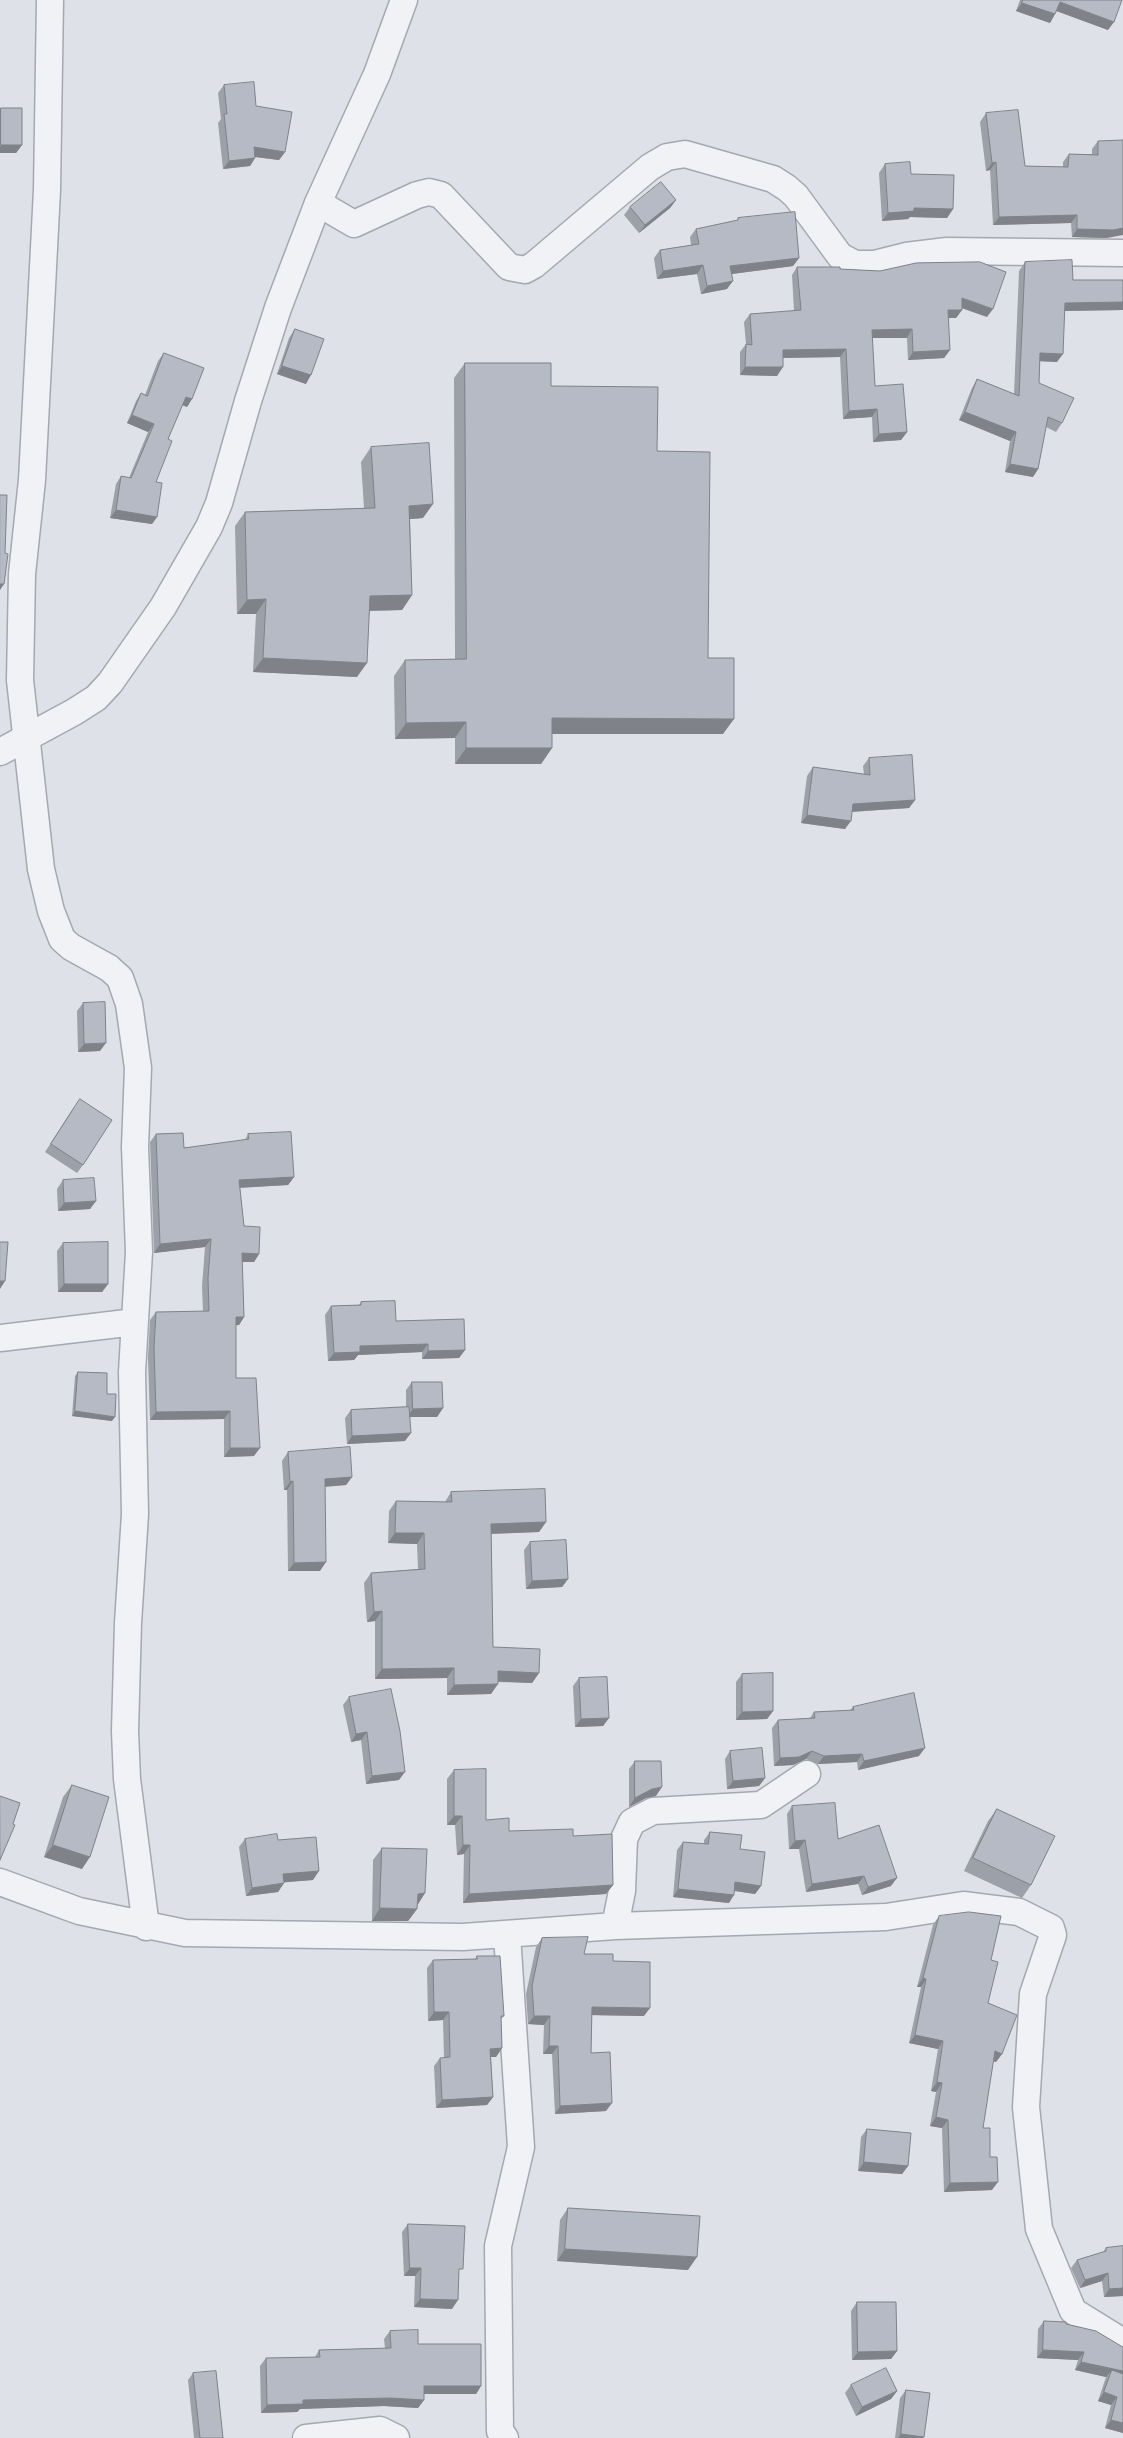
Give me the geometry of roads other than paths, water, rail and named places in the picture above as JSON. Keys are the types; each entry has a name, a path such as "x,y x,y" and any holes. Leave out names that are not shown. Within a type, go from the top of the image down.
{"street":[{"path":"50,0 47,190 34,441 20,618 20,680 41,869 56,926 62,939 71,947 100,962 120,978 129,1004 138,1068 135,1147 139,1252 132,1372 135,1514 128,1623 125,1731 127,1779 146,1926"},
{"path":"0,752 74,712 96,698 110,683 163,607 209,527 219,503 248,401 278,308 318,203 377,74 404,0"},
{"path":"318,203 354,224 417,195 429,192 441,195 509,267 525,270 534,265 650,168 667,158 685,154 780,183 796,196 840,256 855,264 874,264 906,256 948,251 1123,253"},
{"path":"0,1338 135,1322"},
{"path":"615,1926 622,1891 624,1839 632,1822 653,1811 761,1805 807,1774"},
{"path":"0,1882 79,1911 185,1933 463,1937 615,1926 886,1917 963,1905 1019,1912 1051,1928 1053,1935 1033,1994 1026,2107 1039,2229 1073,2311 1123,2342"},
{"path":"505,2438 500,2431 498,2246 521,2146 507,1935"},
{"path":"306,2438 380,2430 396,2438"}]}
